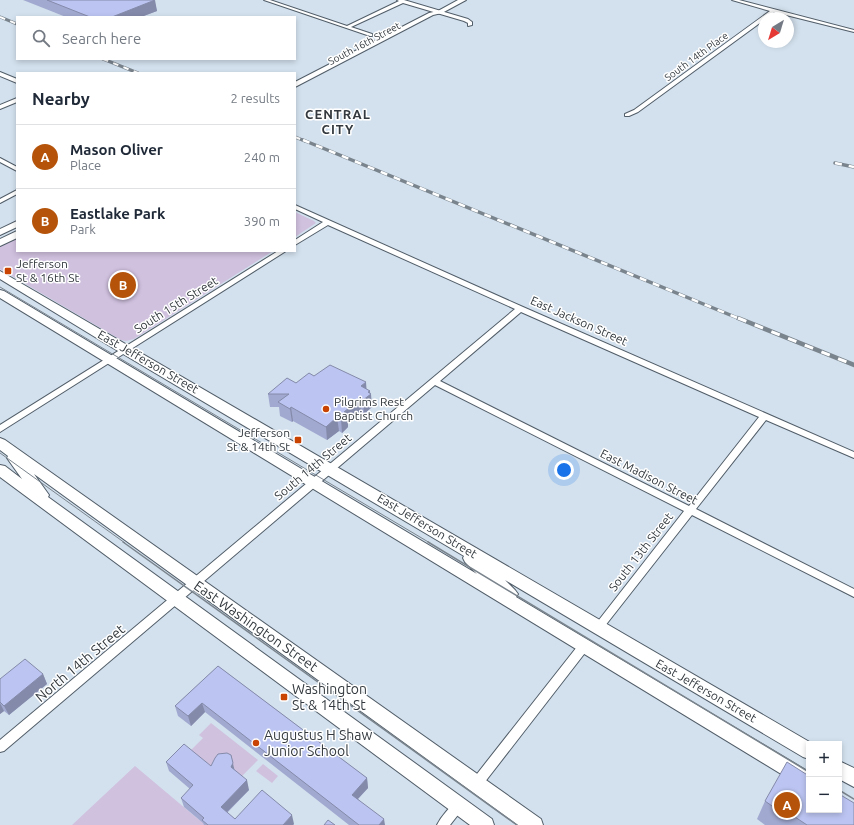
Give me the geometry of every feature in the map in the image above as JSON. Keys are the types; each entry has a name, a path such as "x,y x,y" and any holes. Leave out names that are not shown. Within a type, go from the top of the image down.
{"main road":[{"name":"South 16th Street","path":"296,85 439,16 440,12 463,0"},
{"name":"South 16th Street","path":"296,90 363,53"},
{"path":"0,232 16,224"},
{"path":"0,243 16,235"},
{"name":"East Jefferson Street","path":"0,274 126,350 806,749"},
{"name":"East Jefferson Street","path":"0,293 806,780"},
{"name":"East Jefferson Street","path":"45,301 95,350"},
{"name":"East Washington Street","path":"3,445 49,505"},
{"name":"East Washington Street","path":"3,445 477,783 530,823"},
{"name":"East Washington Street","path":"0,470 485,825"},
{"path":"450,539 534,616"},
{"path":"842,771 854,778"}],"street":[{"path":"266,0 370,35"},
{"path":"734,0 854,31"},
{"path":"348,27 401,1 466,20 470,23 470,25"},
{"name":"South 14th Place","path":"627,115 636,111 774,10"},
{"path":"0,74 16,81"},
{"path":"0,107 16,100"},
{"path":"0,160 16,168"},
{"path":"0,200 16,192"},
{"name":"East Jackson Street","path":"296,207 854,455"},
{"path":"296,242 328,222"},
{"name":"South 15th Street","path":"0,429 281,252"},
{"name":"South 14th Street","path":"177,599 520,308"},
{"name":"East Madison Street","path":"434,381 854,593"},
{"name":"South 13th Street","path":"598,628 764,416"},
{"name":"North 14th Street","path":"0,747 177,599"},
{"path":"477,783 584,646"},
{"path":"443,825 459,806"}],"shaded area":[{"path":"296,212 316,223 296,236"},
{"path":"16,238 16,252 271,252 134,339 126,341 121,340 0,269 0,246"},
{"path":"211,723 258,760 241,777 235,772 233,765 230,762 215,770 191,750 203,738 199,735"},
{"path":"263,764 278,776 272,783 256,771"},
{"path":"135,766 198,819 209,825 72,825"}],"building":[{"path":"47,0 155,0 115,16 87,16"},
{"name":"Pilgrims Rest Baptist Church","path":"330,365 366,382 361,386 370,391 368,392 371,394 363,400 360,399 344,412 347,414 341,419 337,417 326,427 291,407 290,409 278,402 289,394 268,394 287,378 296,383 309,373 314,376"},
{"path":"25,659 43,674 4,706 0,702 0,679"},
{"path":"218,666 367,778 352,795 384,819 379,825 359,825 202,703 188,716 175,706"},
{"path":"184,744 211,766 218,754 227,753 231,755 233,763 231,767 247,780 221,807 235,819 262,790 292,815 283,825 208,825 202,820 204,818 181,798 193,785 166,762"},
{"path":"787,762 806,774 806,813 842,813 842,796 854,803 854,825 807,825 792,815 791,817 782,813 765,801"},
{"path":"328,820 335,825 324,825"}],"tram line":[{"path":"0,287 430,543"},
{"path":"0,453 125,543"},
{"path":"123,542 517,825"},
{"path":"428,542 806,770"},
{"path":"842,792 854,799"}],"railway":[{"path":"0,17 16,24"},
{"path":"106,60 136,72"},
{"path":"296,137 305,141"},
{"path":"303,140 740,319"},
{"path":"835,163 854,167"},
{"path":"738,318 854,365"}],"place":[{"name":"Jefferson St & 16th St","path":"8,271"},
{"name":"Eastlake Park","path":"123,285"},
{"name":"Pilgrims Rest Baptist Church","path":"326,409"},
{"name":"Jefferson St & 14th St","path":"298,440"},
{"name":"Washington St & 14th St","path":"284,697"},
{"name":"Augustus H Shaw Junior School","path":"256,743"},
{"name":"Mason Oliver","path":"787,805"}],"district":[{"name":"CENTRAL CITY","path":"338,122"}]}
